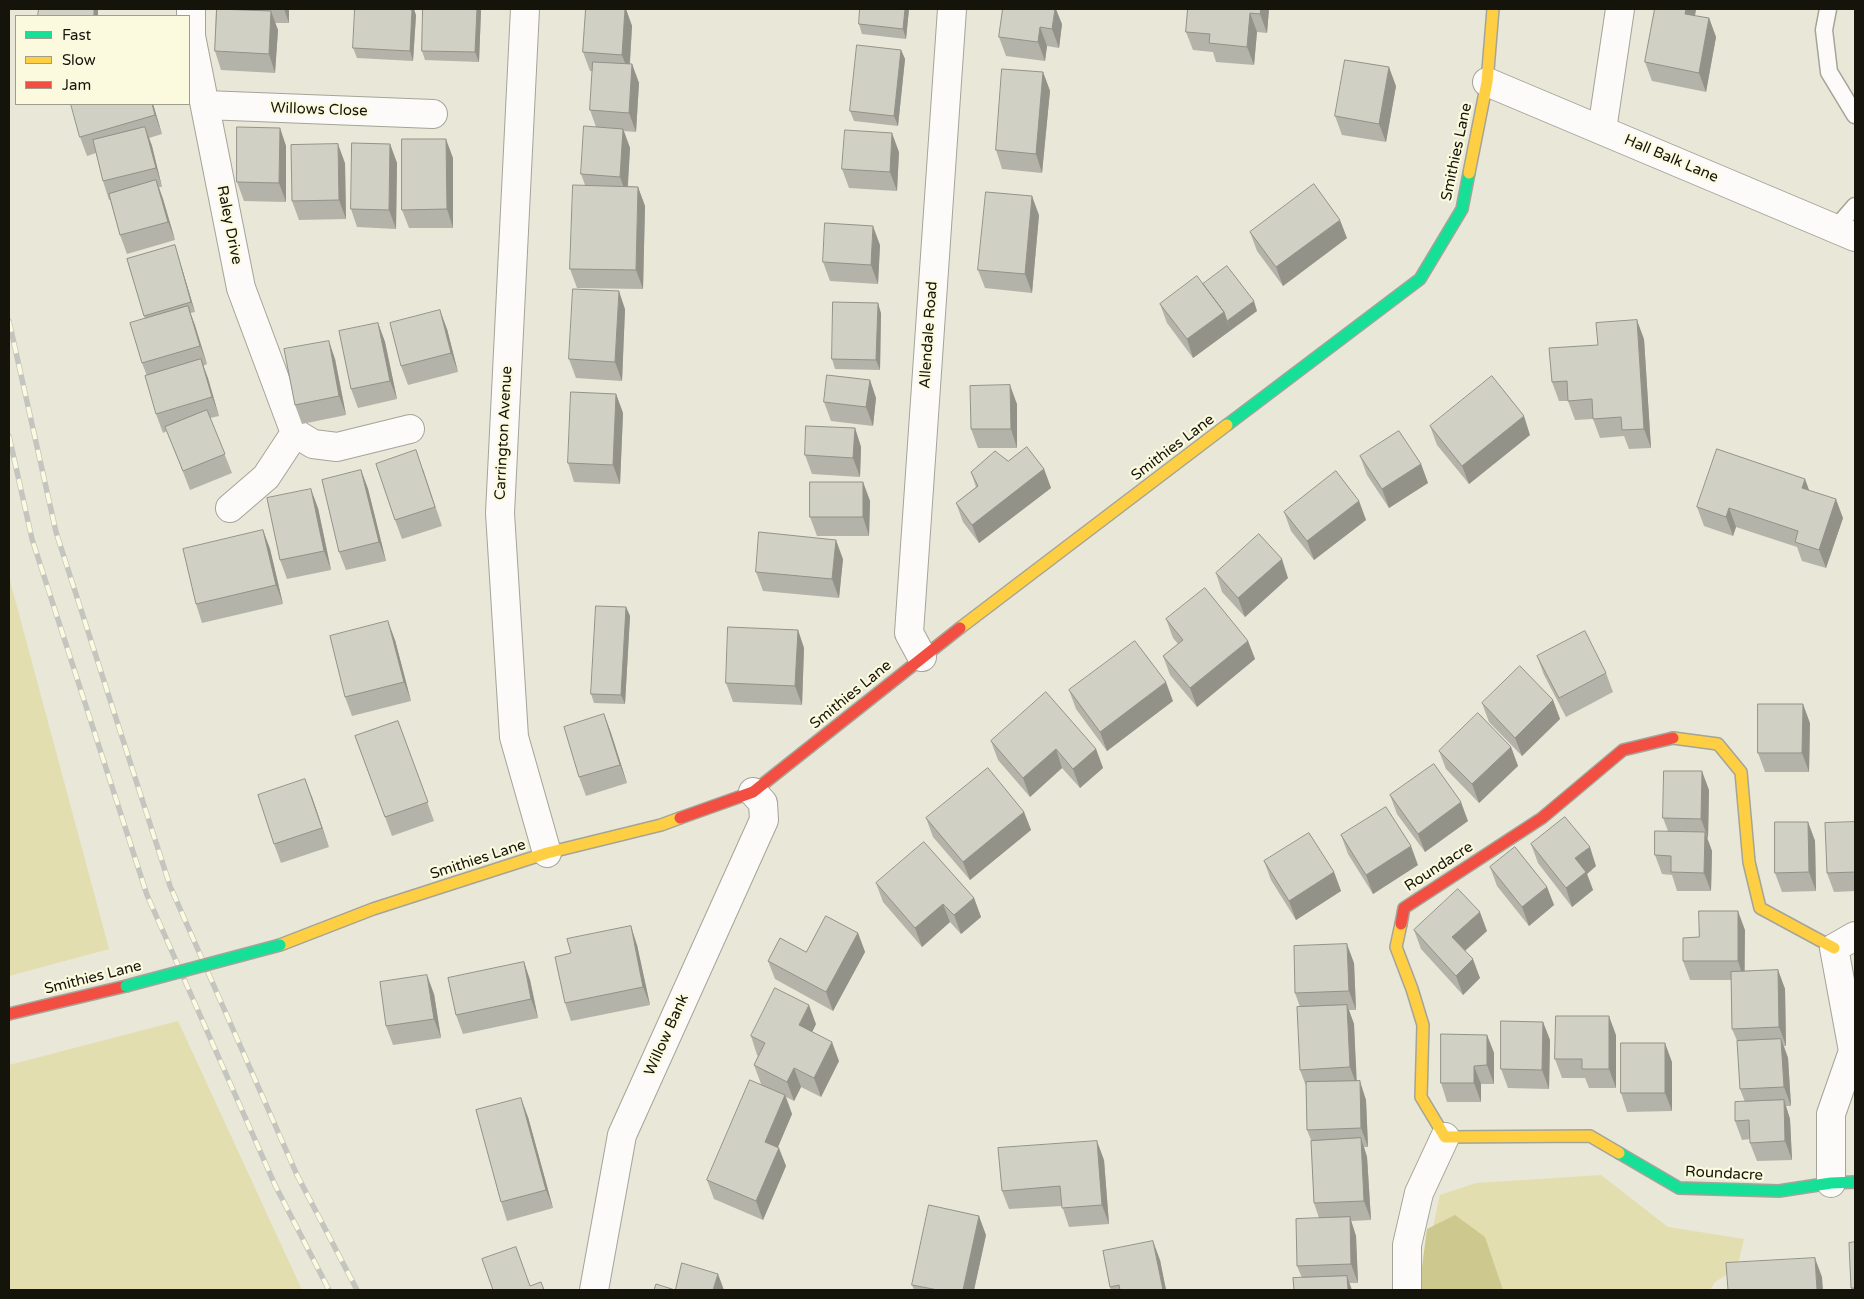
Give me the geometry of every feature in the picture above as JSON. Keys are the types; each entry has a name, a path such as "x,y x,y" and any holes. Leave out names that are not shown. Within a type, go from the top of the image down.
{"street":[{"name":"Raley Drive","path":"191,9 191,36 241,288 295,434"},
{"name":"Carrington Avenue","path":"524,9 500,513 514,737 547,853"},
{"name":"Allendale Road","path":"922,657 908,633 952,9"},
{"name":"Smithies Lane","path":"9,1014 126,986 280,944 373,909 547,853 661,824 754,792 922,657 1420,279 1462,209 1488,82 1493,9"},
{"path":"1602,130 1620,9"},
{"name":"Hall Balk Lane","path":"1488,82 1845,233"},
{"name":"Willows Close","path":"205,105 433,114"},
{"path":"230,508 266,477 295,434 313,444 337,446 410,428"},
{"name":"Roundacre","path":"1843,1182 1779,1191 1679,1188 1590,1136 1445,1137 1422,1097 1423,1025 1396,947 1404,908 1542,818 1622,750 1676,737 1718,744 1741,772 1749,862 1760,908 1845,942"},
{"name":"Willow Bank","path":"594,1290 622,1135 764,820 763,803 754,792"},
{"path":"1843,1182 1831,1114 1854,1051 1845,942"},
{"path":"1407,1290 1407,1245 1419,1193 1445,1137"}],"lane":[{"path":"1828,9 1824,30 1829,72 1855,115"},
{"path":"1845,233 1855,206"}],"shaded area":[{"path":"9,577 109,949 9,976"},
{"path":"178,1021 302,1290 9,1290 9,1065"},
{"path":"1601,1175 1668,1227 1744,1239 1737,1268 1715,1282 1710,1290 1425,1290 1429,1246 1440,1195 1476,1183"},
{"path":"1455,1215 1485,1237 1503,1290 1419,1290 1427,1229"}],"building":[{"path":"39,9 94,9 94,15 38,15"},
{"path":"217,9 271,11 269,54 215,51"},
{"path":"355,9 412,9 410,51 353,48"},
{"path":"423,9 477,9 475,52 422,51"},
{"path":"586,9 625,9 622,55 583,52"},
{"path":"860,9 905,9 903,29 859,24"},
{"path":"1003,9 1055,9 1052,29 1040,27 1038,42 999,37"},
{"path":"1188,9 1261,9 1260,14 1250,13 1247,47 1209,43 1210,34 1186,32"},
{"path":"1655,9 1686,9 1685,14 1709,18 1699,73 1645,62"},
{"path":"857,45 901,50 894,116 850,111"},
{"path":"1345,60 1389,67 1379,124 1335,116"},
{"path":"593,62 632,64 629,113 590,110"},
{"path":"1002,69 1043,72 1036,154 996,150"},
{"path":"71,105 152,105 155,115 80,137"},
{"path":"584,126 623,129 620,177 581,174"},
{"path":"145,127 156,168 103,181 93,140"},
{"path":"237,127 280,128 279,183 237,182"},
{"path":"845,130 892,133 890,172 842,169"},
{"path":"402,139 446,139 447,209 402,210"},
{"path":"352,143 390,144 389,210 351,209"},
{"path":"338,144 339,200 292,201 291,145"},
{"path":"156,180 168,222 120,235 109,194"},
{"path":"1314,184 1340,220 1276,267 1250,232"},
{"path":"573,185 638,187 636,270 570,269"},
{"path":"986,192 1032,196 1025,274 978,270"},
{"path":"825,223 873,226 871,265 823,262"},
{"path":"175,245 191,302 144,316 127,259"},
{"path":"1227,266 1254,301 1227,321 1224,312 1203,284"},
{"path":"1197,276 1224,312 1187,339 1160,304"},
{"path":"573,289 619,291 615,362 569,359"},
{"path":"833,302 878,303 876,360 832,359"},
{"path":"188,306 200,346 142,363 130,323"},
{"path":"440,310 451,353 401,366 390,323"},
{"path":"1637,320 1644,429 1622,430 1621,417 1593,419 1592,399 1568,401 1567,381 1552,382 1549,348 1598,345 1596,323"},
{"path":"378,323 390,381 351,389 339,331"},
{"path":"329,341 339,396 295,405 284,349"},
{"path":"201,359 212,397 156,414 145,376"},
{"path":"827,375 870,380 866,407 824,402"},
{"path":"1492,376 1524,416 1462,466 1430,426"},
{"path":"1010,385 1011,429 971,429 970,386"},
{"path":"571,392 616,394 613,465 568,463"},
{"path":"207,410 225,454 183,471 165,427"},
{"path":"806,426 855,428 853,458 805,455"},
{"path":"1399,431 1421,464 1382,489 1360,456"},
{"path":"1027,447 1044,469 972,525 956,503 978,486 971,472 995,451 1008,461"},
{"path":"1717,449 1805,479 1802,488 1836,499 1819,550 1795,542 1798,531 1729,508 1726,517 1697,507"},
{"path":"416,450 435,507 395,520 376,464"},
{"path":"361,470 379,542 339,552 322,480"},
{"path":"1336,471 1359,501 1307,541 1284,512"},
{"path":"810,482 863,482 863,517 810,517"},
{"path":"311,489 324,551 280,560 267,498"},
{"path":"263,530 276,585 196,604 183,549"},
{"path":"759,532 836,540 832,579 756,572"},
{"path":"1259,534 1282,559 1238,598 1216,573"},
{"path":"1205,588 1248,641 1190,688 1163,656 1183,640 1166,619"},
{"path":"596,606 626,607 621,695 591,694"},
{"path":"388,621 404,682 345,697 330,636"},
{"path":"728,627 798,630 795,686 726,683"},
{"path":"1585,631 1606,673 1559,698 1537,656"},
{"path":"1135,641 1166,682 1100,732 1069,690"},
{"path":"1520,666 1553,700 1515,738 1482,703"},
{"path":"1046,692 1096,749 1073,769 1056,749 1023,778 991,741"},
{"path":"1758,704 1803,704 1802,753 1758,753"},
{"path":"1478,713 1511,747 1472,784 1439,751"},
{"path":"604,714 620,765 579,777 564,727"},
{"path":"398,721 428,802 385,817 355,736"},
{"path":"1434,764 1461,802 1418,834 1390,795"},
{"path":"988,768 1024,812 963,862 926,818"},
{"path":"1664,771 1702,771 1701,819 1663,818"},
{"path":"305,779 322,828 274,844 258,795"},
{"path":"1386,807 1411,846 1366,875 1341,835"},
{"path":"1565,817 1590,847 1575,858 1586,872 1566,888 1531,844"},
{"path":"1775,822 1808,822 1809,872 1775,873"},
{"path":"1855,822 1855,872 1827,873 1825,823"},
{"path":"1655,831 1705,832 1704,873 1671,872 1671,856 1655,855"},
{"path":"1309,833 1334,872 1289,901 1264,861"},
{"path":"924,842 974,898 954,915 943,904 915,928 876,883"},
{"path":"1515,847 1547,887 1522,907 1490,867"},
{"path":"1458,889 1480,912 1452,937 1473,959 1456,976 1414,930"},
{"path":"1699,911 1738,911 1738,961 1683,961 1683,938 1699,937"},
{"path":"826,916 858,933 826,992 768,961 780,938 806,952"},
{"path":"631,926 643,987 565,1003 555,957 571,953 567,939"},
{"path":"1347,944 1349,991 1295,993 1294,946"},
{"path":"524,962 531,999 456,1015 448,978"},
{"path":"1778,970 1779,1027 1732,1029 1731,972"},
{"path":"427,975 434,1019 386,1026 380,982"},
{"path":"775,988 809,1005 799,1025 832,1042 814,1078 794,1068 787,1082 754,1065 765,1043 751,1036"},
{"path":"1347,1005 1350,1067 1300,1070 1297,1007"},
{"path":"1556,1016 1609,1016 1609,1069 1582,1069 1582,1059 1555,1059"},
{"path":"1501,1021 1543,1022 1542,1070 1501,1069"},
{"path":"1441,1034 1487,1035 1487,1065 1474,1066 1474,1083 1441,1083"},
{"path":"1781,1039 1784,1087 1740,1089 1737,1041"},
{"path":"1621,1043 1665,1043 1665,1093 1621,1093"},
{"path":"750,1080 785,1095 765,1142 779,1148 756,1201 707,1180"},
{"path":"1360,1081 1361,1128 1307,1130 1306,1082"},
{"path":"521,1098 546,1190 501,1202 476,1110"},
{"path":"1784,1100 1785,1141 1750,1143 1749,1120 1735,1121 1735,1102"},
{"path":"1361,1138 1364,1201 1314,1203 1311,1141"},
{"path":"1097,1141 1102,1205 1062,1208 1060,1186 1002,1191 998,1148"},
{"path":"929,1205 979,1216 963,1290 938,1290 912,1285"},
{"path":"1350,1217 1351,1264 1297,1266 1296,1219"},
{"path":"1153,1241 1163,1290 1120,1290 1119,1285 1110,1287 1103,1251"},
{"path":"1855,1242 1855,1288 1851,1288 1849,1243"},
{"path":"516,1247 530,1286 541,1282 544,1290 493,1290 482,1259"},
{"path":"1815,1258 1817,1290 1728,1290 1726,1263"},
{"path":"682,1263 718,1274 713,1290 675,1290"},
{"path":"1347,1276 1348,1290 1294,1290 1293,1278"},
{"path":"656,1284 675,1290 654,1290"}],"railway":[{"path":"9,321 56,532 170,886 297,1175 357,1290"},
{"path":"9,436 32,539 147,895 275,1185 329,1290"}],"traffic: fast":[{"path":"1227,425 1420,279 1462,209 1469,173"},
{"path":"126,986 280,945"},
{"path":"1619,1153 1679,1188 1779,1191 1831,1183 1855,1182"}],"traffic: slow":[{"path":"1469,173 1487,82 1493,9"},
{"path":"960,628 1227,425"},
{"path":"1673,738 1718,744 1741,772 1749,862 1760,908 1834,948"},
{"path":"280,945 373,909 547,853 661,825 680,818"},
{"path":"1401,924 1396,947 1423,1025 1421,1097 1445,1137 1590,1136 1619,1153"}],"traffic: jam":[{"path":"680,818 753,792 960,628"},
{"path":"1401,924 1404,908 1542,818 1623,750 1673,738"},
{"path":"9,1014 126,986"}]}
